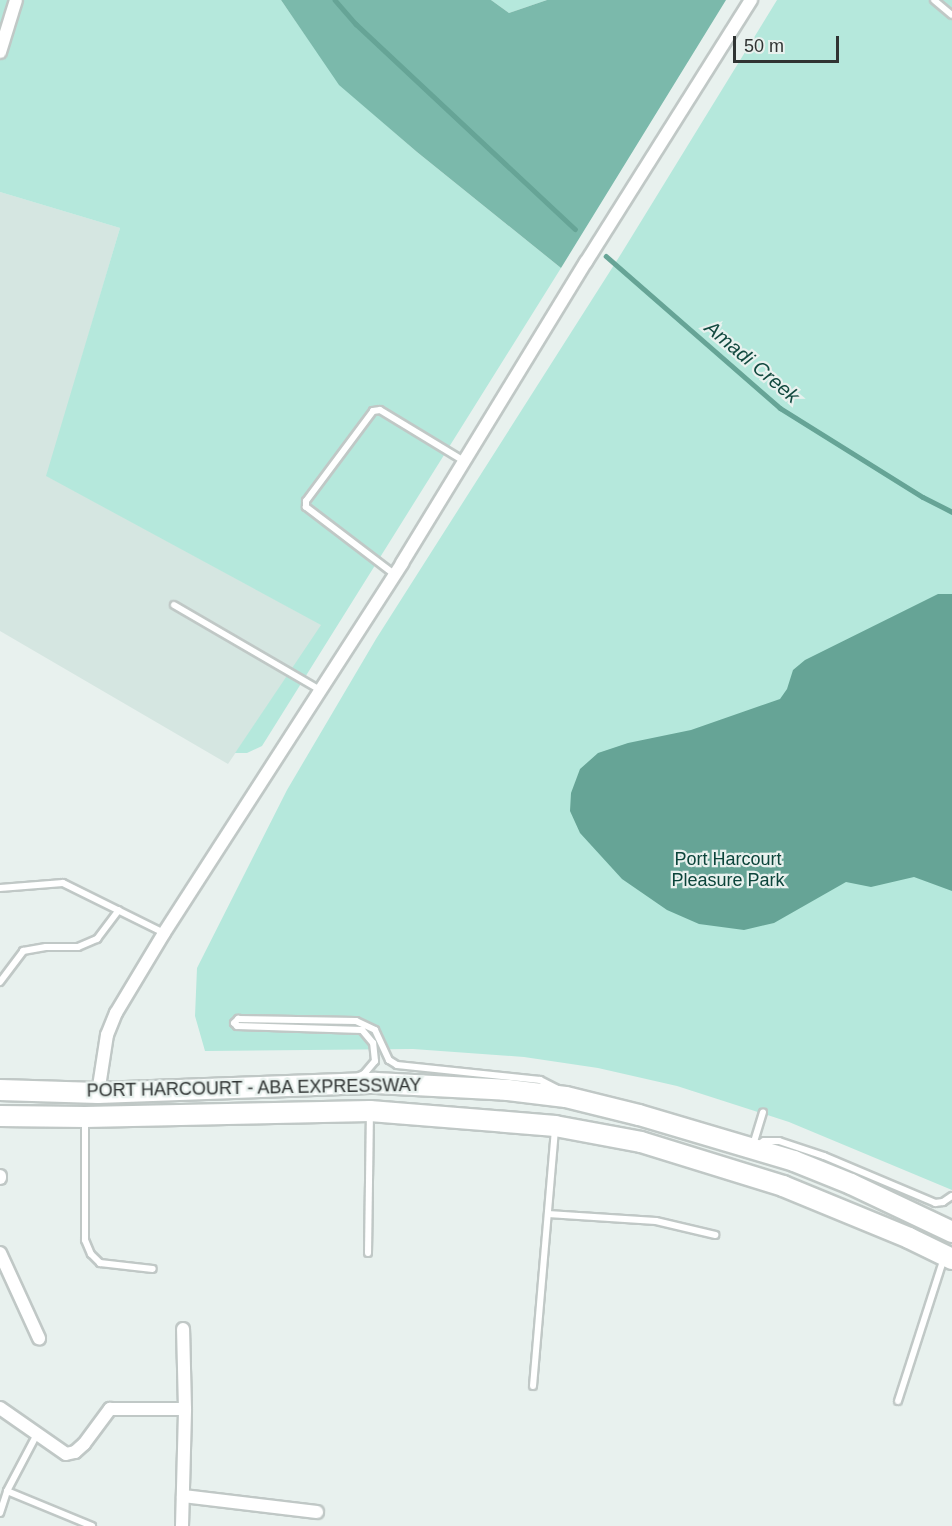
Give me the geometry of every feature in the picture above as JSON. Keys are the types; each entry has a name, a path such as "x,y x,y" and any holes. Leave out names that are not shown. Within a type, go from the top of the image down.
{"highway":[{"name":"PORT HARCOURT - ABA EXPRESSWAY","path":"0,1090 98,1093 344,1083 442,1085 570,1098 639,1115 752,1148 851,1184 952,1232"},
{"name":"PORT HARCOURT - ABA EXPRESSWAY","path":"0,1116 85,1118 370,1111 555,1126 641,1142 783,1186 948,1257"}],"street":[{"path":"0,52 16,0"},
{"path":"98,1093 107,1035 116,1013 164,933 394,574 751,0"},
{"path":"0,1253 39,1338"},
{"path":"182,1526 185,1409 183,1329"},
{"path":"0,1408 61,1452 70,1454 84,1444 110,1409 185,1409"},
{"path":"183,1496 317,1512"}],"lane":[{"path":"934,0 952,15"},
{"path":"394,574 306,507 306,501 373,411 380,410 464,462"},
{"path":"174,605 321,690"},
{"path":"0,888 63,883 164,933"},
{"path":"0,982 23,951 46,947 78,947 97,939 119,910"},
{"path":"344,1083 364,1074 375,1061 374,1043 362,1030 237,1026 234,1023 237,1019 356,1021 375,1030 389,1060 397,1065 540,1080 554,1086 570,1098"},
{"path":"368,1253 370,1111"},
{"path":"752,1148 763,1113"},
{"path":"85,1118 85,1240 91,1254 100,1263 153,1269"},
{"path":"533,1386 555,1126"},
{"path":"752,1148 764,1141 779,1141 824,1156 935,1203 943,1202 952,1196"},
{"path":"548,1214 656,1221 715,1235"},
{"path":"898,1401 948,1257"},
{"path":"0,1513 7,1491 37,1434"},
{"path":"7,1491 92,1526"}],"shaded area":[{"path":"281,0 491,0 509,13 547,0 726,0 561,268 417,152 339,85"},
{"path":"0,192 120,228 47,476 322,625 228,764 0,631"},
{"path":"938,594 952,594 952,891 914,877 871,887 846,882 774,923 744,930 699,924 667,910 622,879 580,833 570,811 571,793 580,769 598,753 628,743 691,730 780,699 787,689 793,670 805,660"}],"green space":[{"path":"0,0 281,0 340,85 417,152 561,268 262,746 247,753 235,753 321,625 46,476 120,228 0,192"},
{"path":"491,0 547,0 509,13"},
{"name":"Port Harcourt Pleasure Park","path":"777,0 952,0 952,1190 789,1122 677,1086 598,1068 524,1057 413,1049 205,1051 195,1016 197,968 287,790 376,639 621,254"}],"waterway":[{"name":"Amadi Creek","path":"335,0 356,24 575,229"},
{"name":"Amadi Creek","path":"606,256 780,408 923,497 952,512"}]}
